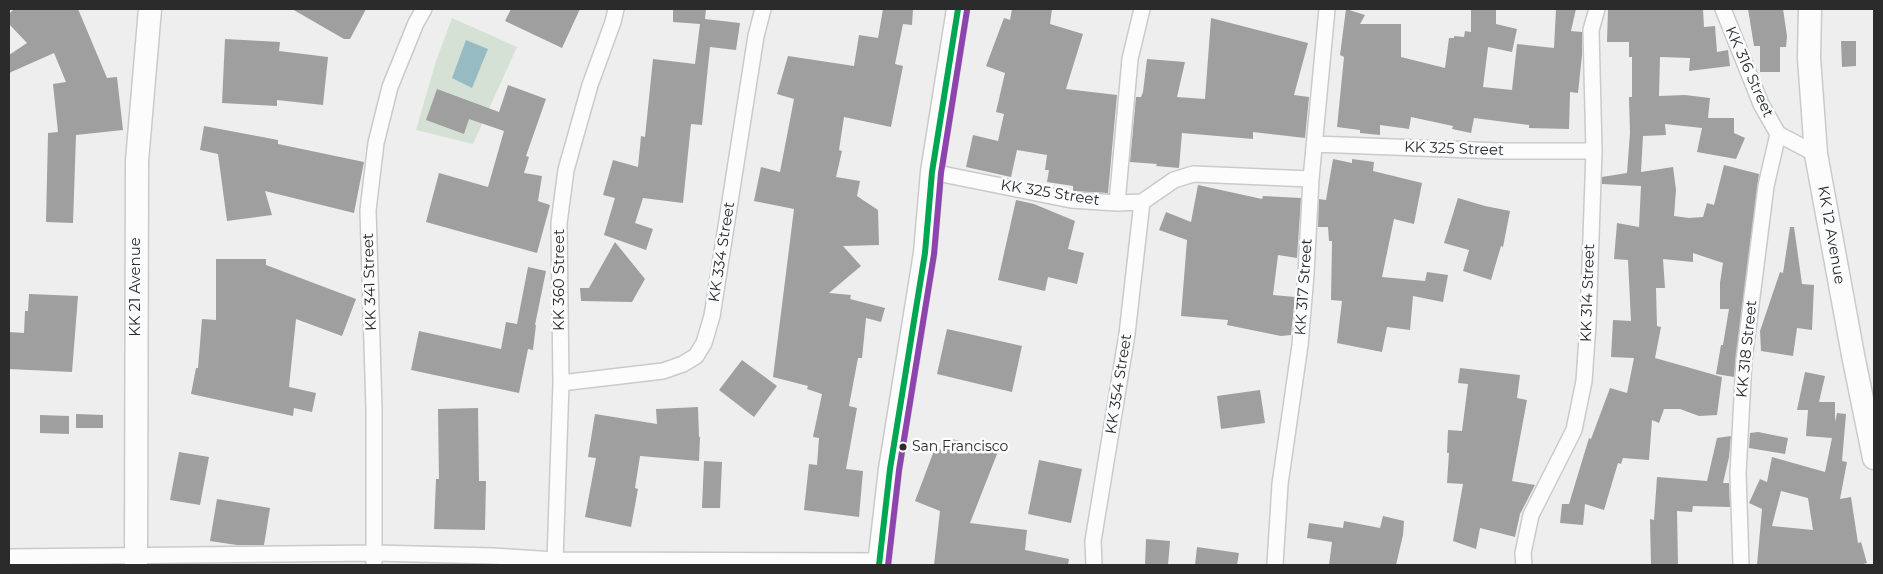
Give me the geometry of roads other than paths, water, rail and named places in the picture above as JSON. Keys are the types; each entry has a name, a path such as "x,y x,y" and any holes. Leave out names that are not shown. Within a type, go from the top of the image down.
{"main road":[{"name":"KK 21 Avenue","path":"136,560 137,161 150,9"},
{"path":"879,563 890,469 925,253 932,172 958,9"},
{"name":"KK 12 Avenue","path":"1810,9 1809,58 1816,154 1874,458"}],"street":[{"name":"KK 341 Street","path":"374,559 374,409 368,210 376,143 390,87 416,23 424,9"},
{"name":"KK 360 Street","path":"555,560 561,383 559,223 566,170 590,85 616,9"},
{"name":"KK 334 Street","path":"561,383 663,371 683,364 696,356 704,343 712,316 756,36 763,9"},
{"path":"1116,203 1130,59 1142,9"},
{"name":"KK 317 Street","path":"1275,565 1280,484 1300,336 1306,274 1311,179 1327,9"},
{"name":"KK 314 Street","path":"1524,565 1523,553 1531,515 1574,430 1584,381 1588,324 1594,151 1591,30 1597,9"},
{"name":"KK 316 Street","path":"1723,9 1761,104 1778,134"},
{"path":"1778,134 1816,154"},
{"name":"KK 318 Street","path":"1741,565 1738,473 1744,360 1766,186 1778,134"},
{"name":"KK 325 Street","path":"1314,144 1499,151 1594,151"},
{"name":"KK 325 Street","path":"932,172 1071,200 1116,203 1142,202"},
{"path":"1142,202 1174,180 1193,174 1311,179"},
{"name":"KK 354 Street","path":"1094,565 1093,542 1127,334 1142,202"},
{"path":"9,557 136,560 374,559 493,556 555,560 879,563"}],"water":[{"path":"466,40 488,49 472,88 452,78"}],"place":[{"name":"San Francisco","path":"903,447"}]}
